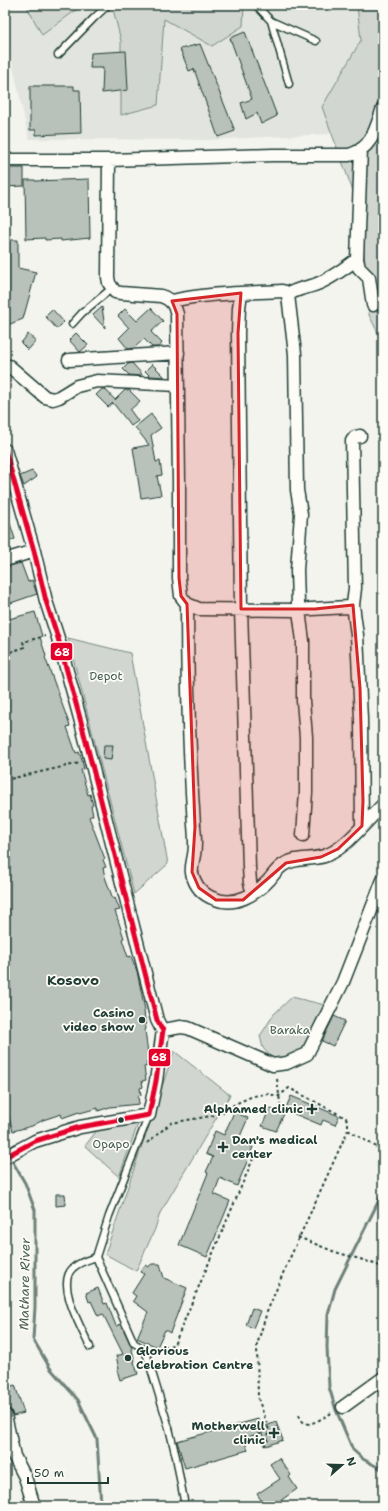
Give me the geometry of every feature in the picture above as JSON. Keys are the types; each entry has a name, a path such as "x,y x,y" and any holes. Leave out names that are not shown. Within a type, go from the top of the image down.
{"street":[{"path":"5,160 109,160 273,155 349,155 362,149 373,138 383,108"},
{"path":"362,149 357,259 359,268 369,278 373,305"},
{"path":"109,160 108,277 112,288 116,292 161,296 172,301 193,296 241,293 282,291 286,292 288,295 295,354 297,490 301,514 297,570 299,610 303,641 303,701 306,737 306,779 303,835"},
{"path":"288,295 294,291 318,284 357,259"},
{"path":"241,293 238,332 241,609 249,867 250,883 253,893"},
{"path":"172,301 176,314 178,353 179,578 181,596 187,604 199,609 299,610 348,607 353,605"},
{"path":"69,360 178,353"},
{"path":"9,366 45,397 53,399 78,386 97,381 178,385"},
{"path":"360,436 355,437 352,441 355,588 353,605 357,635 361,719 362,826"},
{"path":"5,450 91,761 157,1020 163,1030 156,1081 148,1115 80,1126 35,1141 5,1157"},
{"path":"5,560 34,551"},
{"path":"187,604 187,687 195,827 192,872 195,883 199,888 205,894 216,900 243,900 268,880 282,866 292,860 321,857 338,849 383,805"},
{"path":"163,1030 181,1027 188,1028 274,1065 287,1063 307,1054 343,982 383,880"},
{"path":"343,1407 383,1378"},
{"path":"5,1415 14,1456 25,1477 34,1506"}],"lane":[{"path":"58,55 108,5"},
{"path":"256,5 270,21 289,84"},
{"path":"270,21 316,41"},
{"path":"72,324 82,313 112,288"},
{"path":"148,1115 109,1216 96,1257 134,1343 144,1349 147,1356 169,1428 185,1506"},
{"path":"90,1347 68,1296 67,1281 72,1268 80,1263 96,1257"}],"path":[{"path":"5,654 24,647 24,642 45,636 58,638"},
{"path":"5,780 91,761"},
{"path":"277,1079 281,1110"},
{"path":"134,1153 171,1123 222,1114 235,1104 253,1096 268,1094 279,1096 289,1088 346,1118 348,1130 298,1237 267,1312 257,1345 258,1398 269,1430 268,1440 264,1446"},
{"path":"348,1130 383,1151"},
{"path":"144,1349 174,1345 255,1154"},
{"path":"298,1237 326,1249 383,1267"},
{"path":"299,1415 304,1423 307,1424 312,1423 343,1407"}],"highlighted area":[{"path":"241,293 238,333 241,609 315,609 353,605 360,688 363,801 362,826 338,849 321,857 286,863 243,900 216,900 199,888 192,872 195,827 187,604 181,596 179,578 178,349 177,314 172,301"}],"shaded area":[{"path":"5,5 353,5 383,18 351,133 210,140 29,139 5,31"}],"green space":[{"path":"26,5 83,5 42,35"},
{"path":"112,5 244,5 243,26 212,46 164,19 158,105 121,115 121,41"},
{"path":"357,5 383,5 383,343 369,315 361,213 322,107 361,40"},
{"name":"Depot","path":"68,638 130,653 168,864 134,894"},
{"name":"Baraka","path":"292,997 325,1005 304,1052 275,1062 263,1048 260,1036 274,1014"},
{"path":"174,1051 230,1095 160,1213 155,1229 136,1271 105,1254"},
{"name":"Opapo","path":"139,1121 119,1177 85,1146 101,1125"}],"building":[{"path":"245,32 277,116 261,124 257,113 246,119 241,103 252,99 230,38"},
{"path":"200,44 235,131 218,137 194,69 189,71 180,49"},
{"path":"126,51 128,90 102,93 103,68 90,68 91,53"},
{"path":"30,86 74,86 74,90 80,90 81,133 36,135 36,130 30,130"},
{"path":"5,168 24,168 24,186 5,187"},
{"path":"89,179 90,238 61,241 61,239 45,240 45,238 26,239 25,180"},
{"path":"5,240 18,240 18,268 36,272 23,319 5,326"},
{"path":"102,307 105,328 93,315"},
{"path":"151,308 163,321 151,332 162,343 159,347 152,347 144,339 134,348 128,349 119,338 129,328 118,316 125,309 137,321"},
{"path":"52,309 64,322 57,329 45,316"},
{"path":"76,333 88,345 80,352 69,340"},
{"path":"28,334 36,341 28,350 21,343"},
{"path":"132,363 142,374 140,376 129,375 123,369 128,364"},
{"path":"152,364 164,377 150,376 145,371"},
{"path":"102,389 105,389 115,400 125,390 129,390 140,401 130,410 138,421 131,426 113,403 108,407 96,395"},
{"path":"151,414 161,428 151,435 156,462 160,461 162,475 157,476 161,495 141,498 133,448 149,445 135,427"},
{"path":"32,471 37,477 24,486 20,476"},
{"path":"5,514 7,514 15,539 7,542 10,551 5,552"},
{"path":"21,563 28,582 32,580 37,594 5,605 5,567"},
{"path":"35,612 42,636 40,637 46,656 45,657 70,726 67,727 76,753 79,752 82,760 84,769 81,770 88,795 90,794 93,805 91,806 93,815 89,817 105,859 103,860 106,867 103,868 105,877 113,899 115,898 120,910 115,911 124,938 122,939 128,957 131,956 137,971 145,1010 145,1030 149,1061 146,1062 147,1066 144,1067 146,1080 142,1081 143,1087 140,1088 141,1095 138,1096 139,1104 110,1107 98,1111 98,1108 79,1112 62,1118 61,1114 43,1120 32,1126 13,1131 5,1104 5,620"},
{"path":"104,745 113,745 111,760 103,759"},
{"path":"334,1016 345,1021 333,1046 322,1041"},
{"path":"291,1096 339,1116 335,1125 323,1120 321,1125 285,1110"},
{"path":"270,1108 284,1114 276,1131 262,1126"},
{"path":"234,1112 248,1118 238,1141 253,1147 237,1186 220,1178 214,1194 230,1201 207,1257 179,1245 208,1173 206,1172 213,1157 206,1154 215,1131 224,1135"},
{"path":"56,1194 65,1194 66,1205 56,1206"},
{"path":"152,1264 160,1264 164,1278 187,1288 170,1333 165,1330 157,1347 137,1338 148,1312 133,1301 136,1296 132,1293 144,1274 140,1272 145,1265 148,1267"},
{"path":"98,1288 104,1304 107,1303 116,1326 121,1324 131,1346 138,1374 120,1380 117,1370 119,1369 116,1356 123,1354 103,1314 98,1316 91,1301 89,1302 86,1293"},
{"path":"252,1308 260,1311 253,1328 246,1325"},
{"path":"15,1385 24,1413 13,1416 11,1410 8,1408 5,1398 5,1388"},
{"path":"258,1419 261,1428 276,1422 283,1440 266,1446 262,1433 244,1438 248,1450 185,1468 177,1441"},
{"path":"279,1458 291,1475 289,1477 297,1489 273,1506 265,1506 257,1494 280,1479 270,1464"}],"waterway":[{"name":"Mathare River","path":"10,1157 25,1183 35,1210 35,1307 33,1339 50,1368 78,1400 97,1439 101,1506"},
{"path":"383,1192 335,1289 328,1315 327,1347 329,1387 336,1410 353,1450 363,1459 383,1470"}],"transit line":[{"name":"68","path":"5,450 81,722 157,1020 163,1030 156,1081 149,1115 80,1127 35,1141 5,1157"}],"place":[{"name":"Casino video show","path":"142,1020"},
{"name":"Alphamed clinic","path":"312,1109"},
{"name":"Dan's medical center","path":"223,1147"},
{"name":"Glorious Celebration Centre","path":"128,1358"},
{"name":"Motherwell clinic","path":"274,1433"}],"district":[{"name":"Kosovo","path":"73,980"}]}
